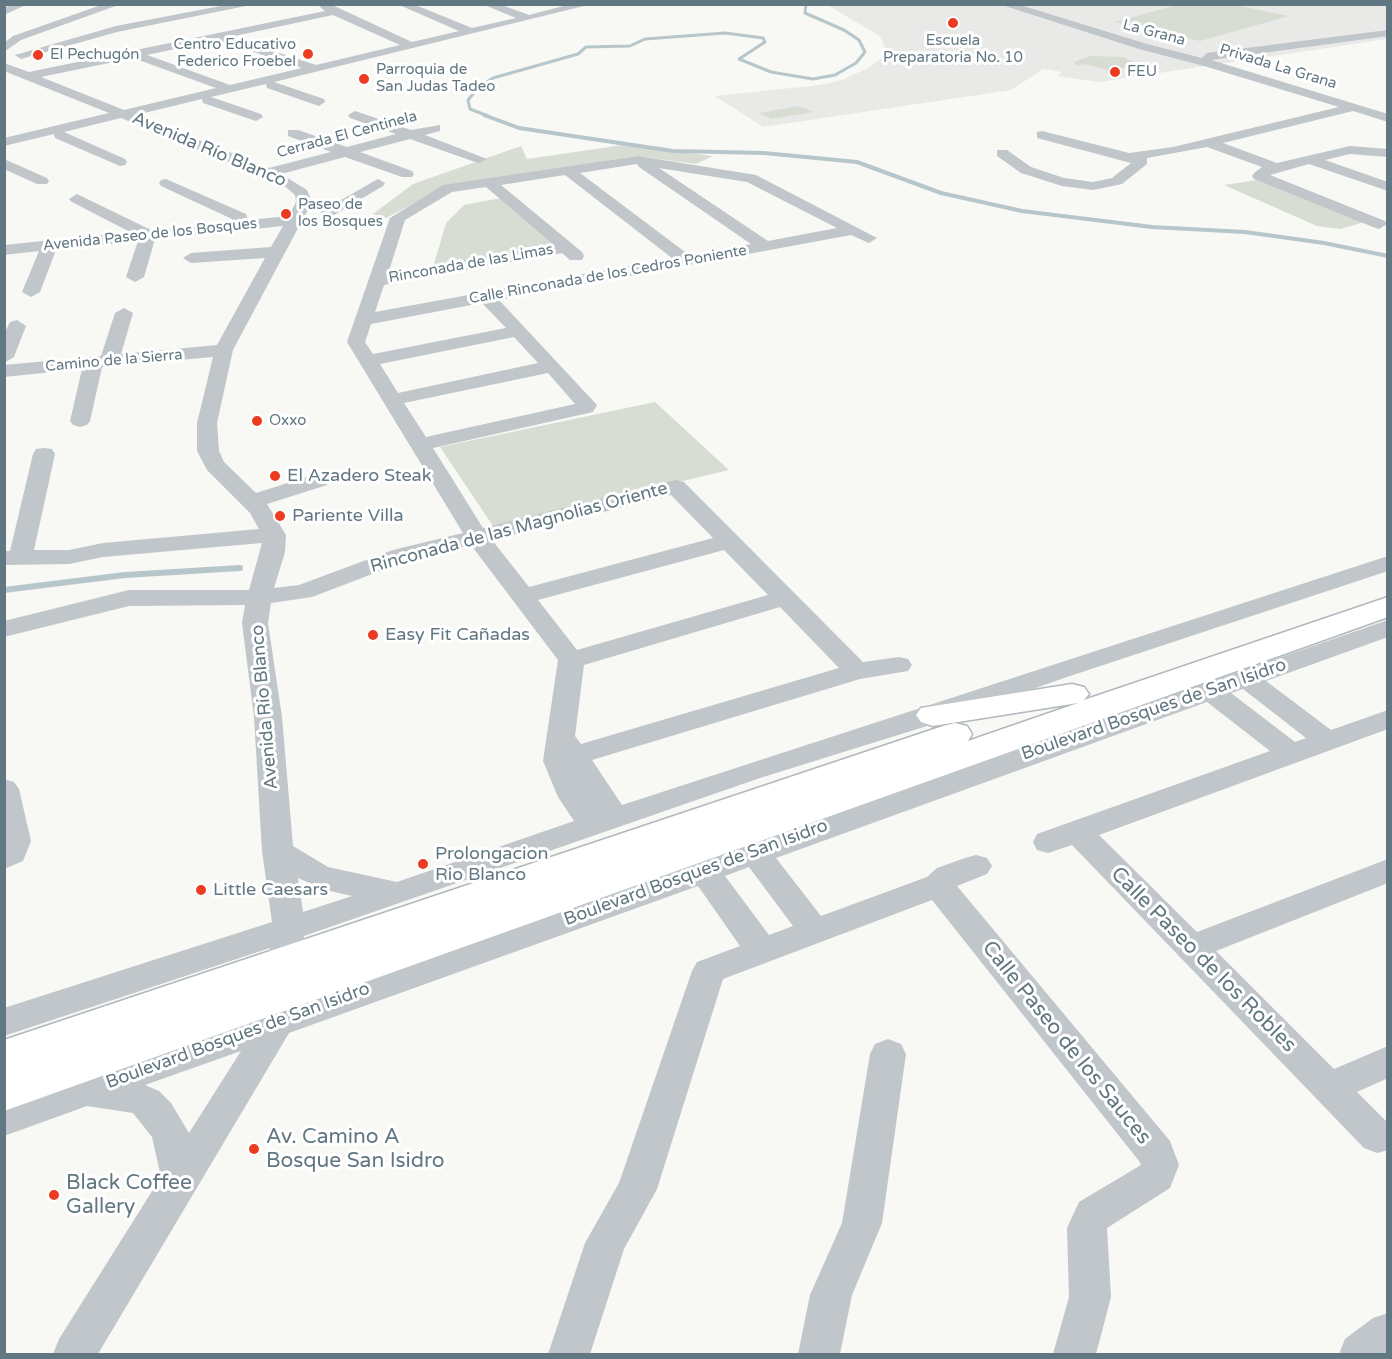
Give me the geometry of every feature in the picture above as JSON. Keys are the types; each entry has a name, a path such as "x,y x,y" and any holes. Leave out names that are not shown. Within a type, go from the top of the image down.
{"main road":[{"name":"Boulevard Bosques de San Isidro","path":"4,1092 283,977 1072,694 1388,585"},
{"name":"Boulevard Bosques de San Isidro","path":"4,1058 283,977 1388,606"},
{"path":"933,715 1072,694"}],"street":[{"path":"4,12 23,4"},
{"path":"322,4 334,12 412,46"},
{"path":"402,4 472,32"},
{"path":"488,4 529,18"},
{"name":"La Grana","path":"1004,4 1153,50 1193,59"},
{"path":"111,5 17,38 4,51 21,56 116,29 245,5 283,23"},
{"path":"4,148 230,89 373,60 412,46 580,5"},
{"path":"162,9 218,36 322,70"},
{"path":"29,78 334,12"},
{"path":"89,14 158,49"},
{"path":"1193,59 1238,56 1264,50 1388,33"},
{"path":"134,54 230,89"},
{"path":"4,66 18,61 21,56"},
{"name":"Privada La Grana","path":"1193,59 1388,118"},
{"name":"Avenida Río Blanco","path":"4,66 268,173 313,195 304,202 224,350 207,423 208,451 215,465 260,510 273,544 259,597 255,623 268,717 278,851 283,977"},
{"path":"4,142 208,100 322,70"},
{"path":"271,85 319,102"},
{"path":"208,100 256,117"},
{"path":"1042,135 1137,159 1352,108"},
{"path":"355,115 474,157"},
{"name":"Cerrada El Centinela","path":"268,173 435,128"},
{"path":"293,133 407,174"},
{"path":"60,135 120,162"},
{"path":"1209,143 1278,168"},
{"path":"1379,225 1259,176 1278,168 1355,150 1388,153"},
{"path":"1002,153 1026,170 1036,174 1062,182 1093,186 1117,181 1137,159"},
{"path":"633,160 765,246"},
{"path":"603,821 573,797 564,751 571,660 477,536 356,342 398,218 448,188 633,160 751,178 869,238"},
{"path":"1311,160 1388,187"},
{"path":"4,162 42,181"},
{"path":"566,169 685,260"},
{"path":"489,182 599,276"},
{"path":"166,183 240,217 240,226"},
{"path":"328,212 378,183"},
{"path":"313,195 349,200"},
{"path":"76,199 148,235 135,277"},
{"name":"Avenida Paseo de los Bosques","path":"4,250 295,220"},
{"name":"Calle Rinconada de los Cedros Poniente","path":"363,320 852,230"},
{"path":"12,233 26,241 27,248"},
{"path":"31,292 50,245"},
{"name":"Rinconada de las Limas","path":"377,281 566,248"},
{"path":"191,258 278,252"},
{"path":"420,445 586,408 587,405 552,366 486,297"},
{"path":"80,421 101,362 124,313"},
{"path":"4,357 17,326"},
{"path":"367,362 519,331"},
{"name":"Camino de la Sierra","path":"4,371 224,350"},
{"path":"392,400 552,366"},
{"path":"44,454 13,558 69,557 98,564 273,544"},
{"path":"252,502 319,480"},
{"name":"Rinconada de las Magnolias Oriente","path":"4,629 129,598 259,597 303,592 376,563 676,487 729,541"},
{"path":"524,596 729,541 857,671"},
{"name":"Boulevard Bosques de San Isidro","path":"4,1120 77,1093 283,977 405,891 750,771 933,715 1055,672 1388,563"},
{"path":"571,660 784,598"},
{"name":"Boulevard Bosques de San Isidro","path":"4,1022 283,977 703,869 1388,628"},
{"path":"564,751 857,671 899,665"},
{"path":"1245,678 1328,741"},
{"path":"1209,690 1292,754"},
{"name":"Calle Paseo de los Robles","path":"1377,1137 1190,948 1062,837 1388,719"},
{"path":"4,789 16,842 12,853 4,858"},
{"path":"278,851 317,874 337,882 362,889 405,891"},
{"path":"754,852 814,930"},
{"path":"569,1354 604,1243 637,1189 709,971 938,885 948,876 976,866"},
{"path":"703,869 761,950"},
{"path":"1190,948 1388,870"},
{"name":"Calle Paseo de los Sauces","path":"938,885 1156,1153 1160,1165 1156,1176 1093,1215 1087,1228 1090,1297 1075,1354"},
{"path":"74,1354 181,1178 283,977"},
{"path":"819,1354 831,1295 861,1223 888,1054"},
{"path":"1329,1088 1388,1061"},
{"path":"77,1093 110,1092 130,1095 146,1102 158,1114 170,1134 181,1178"},
{"path":"1360,1354 1388,1333"}],"shaded area":[{"path":"1181,4 1235,5 1289,16 1200,41 1114,22"},
{"path":"827,5 1387,5 1387,39 1099,82 1057,76 1062,72 1043,69 1011,90 763,127 715,96 820,85 842,80 866,69 882,58 886,50 880,36"},
{"path":"1090,56 1123,57 1141,65 1135,71 1124,68 1108,70 1084,64 1077,66 1074,62"},
{"path":"799,106 813,112 772,119 758,113"},
{"path":"623,145 713,156 696,164 637,156 444,187 386,218 373,214 413,184 521,146 527,159"},
{"path":"1257,180 1364,222 1341,229 1317,226 1224,185"},
{"path":"506,197 566,247 432,271 446,223 464,205"},
{"path":"655,402 729,470 493,526 440,447"}],"waterway":[{"path":"488,116 470,109 468,100 478,88 493,78 578,54 586,47 630,46 645,39 725,33 763,38 765,42 739,59 771,72 813,79 835,75 856,63 865,52 859,40 844,30 805,13 806,4"},
{"path":"484,115 519,128 673,151 764,153 857,162 941,193 1022,211 1152,227 1245,232 1324,243 1388,256"},
{"path":"4,590 125,575 240,568"}],"place":[{"name":"Escuela Preparatoria No. 10","path":"953,23"},
{"name":"Centro Educativo Federico Froebel","path":"308,54"},
{"name":"El Pechugón","path":"38,55"},
{"name":"FEU","path":"1115,72"},
{"name":"Parroquia de San Judas Tadeo","path":"364,79"},
{"name":"Paseo de los Bosques","path":"286,214"},
{"name":"Oxxo","path":"257,421"},
{"name":"El Azadero Steak","path":"275,476"},
{"name":"Pariente Villa","path":"280,516"},
{"name":"Easy Fit Cañadas","path":"373,635"},
{"name":"Prolongacion Rio Blanco","path":"423,864"},
{"name":"Little Caesars","path":"201,890"},
{"name":"Av. Camino A Bosque San Isidro","path":"254,1149"},
{"name":"Black Coffee Gallery","path":"54,1195"}]}
